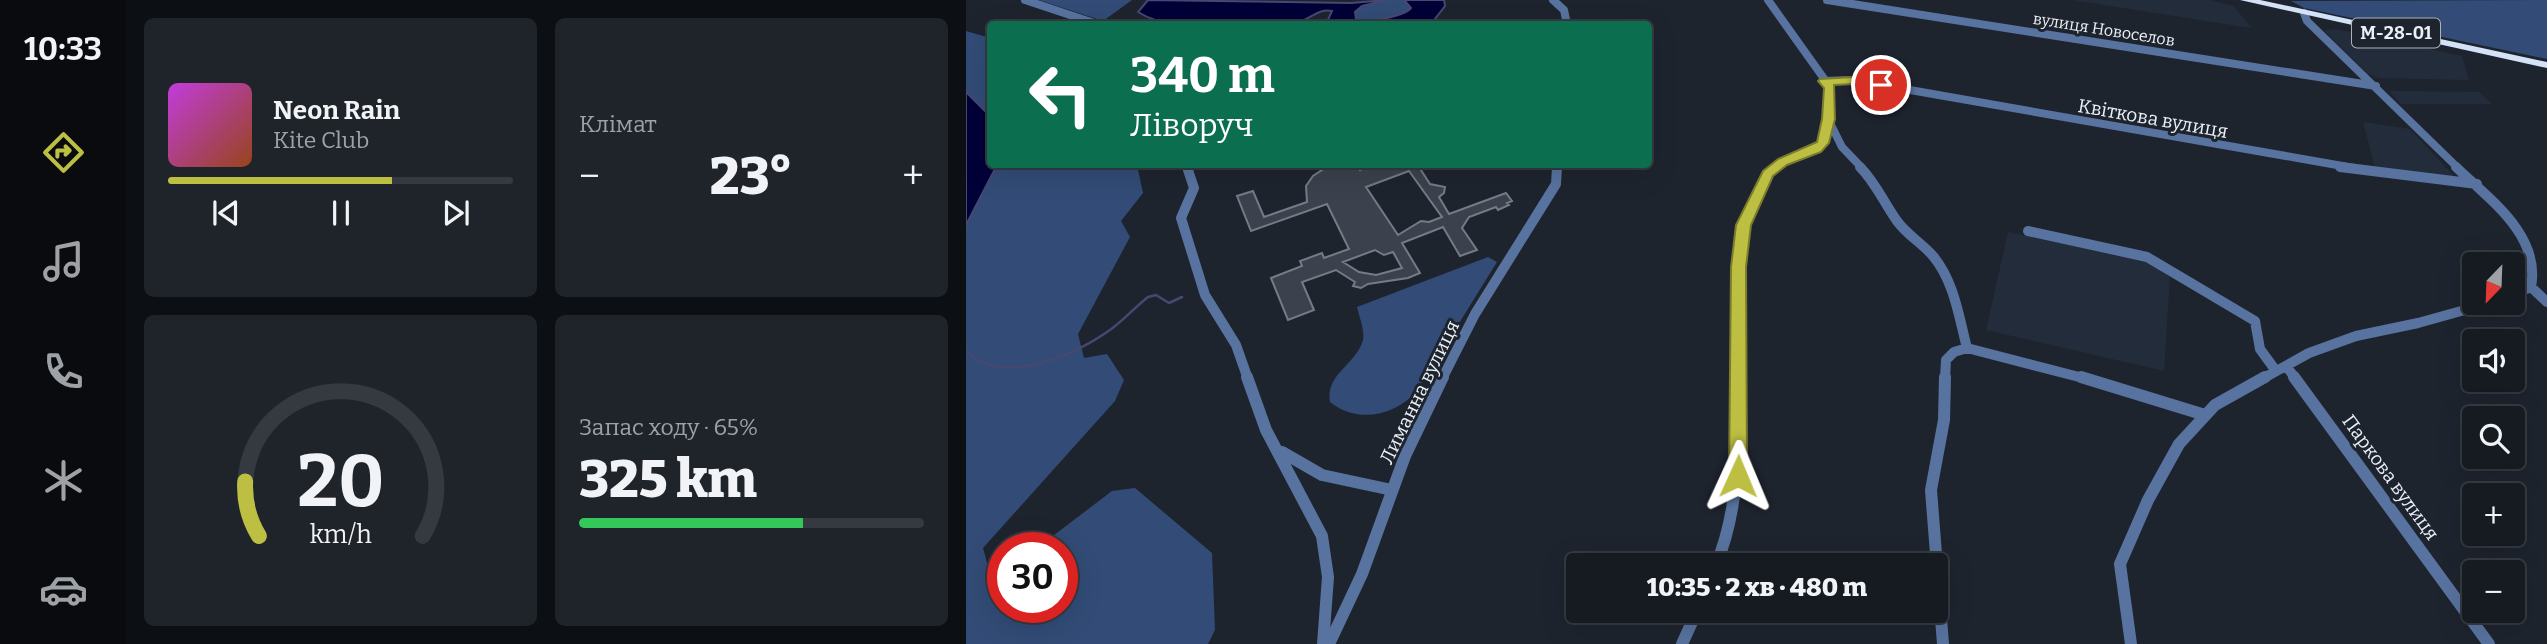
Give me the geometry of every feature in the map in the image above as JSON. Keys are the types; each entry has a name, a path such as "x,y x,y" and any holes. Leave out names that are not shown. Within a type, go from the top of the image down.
{"highway":[{"name":"М-28-01","path":"2245,0 2279,4 2304,13 2547,65"}],"street":[{"path":"1025,0 1088,21"},
{"path":"1553,0 1564,10 1566,21"},
{"path":"1768,0 1825,85 1828,119 1842,147 1872,179 1898,223 1933,256 1943,272 1954,296 1967,348"},
{"name":"вулиця Новоселов","path":"1828,0 2376,86"},
{"path":"2304,13 2307,21 2512,221 2526,241 2534,267 2533,283 2547,302"},
{"name":"Квіткова вулиця","path":"1825,85 1853,80 2320,164 2477,184"},
{"path":"1820,146 1828,119"},
{"path":"1721,553 1738,476 1741,233 1767,174 1782,162 1820,146 1842,147"},
{"path":"1187,168 1194,188 1183,209 1182,228 1205,295 1236,345 1266,430 1322,536 1328,577 1323,644"},
{"name":"Лиманна вулиця","path":"1329,644 1362,574 1410,445 1475,314 1556,184 1557,168"},
{"name":"Паркова вулиця","path":"2028,232 2147,257 2255,321 2262,357 2281,368 2490,644"},
{"path":"2525,287 2547,281"},
{"path":"2131,644 2119,564 2148,500 2179,444 2205,415 2215,405 2309,353 2356,336 2462,311"},
{"path":"1942,644 1931,489 1944,420 1946,360 1954,352 1967,348 2043,366 2205,415"},
{"path":"1279,451 1322,475 1392,490"},
{"path":"1682,644 1692,623"}],"shaded area":[{"path":"1039,0 1132,0 1103,21"},
{"path":"1148,0 1351,3 1387,0 1362,6 1355,12 1356,19 1368,20 1407,11 1411,8 1405,1 1407,0 1444,0 1445,6 1433,21 1327,21 1332,11 1326,11 1302,21 1159,21 1138,12"},
{"path":"1387,0 1407,0 1406,3 1411,8 1385,18 1356,19 1355,12 1361,6"},
{"path":"2072,0 2209,0 2234,6 2251,28"},
{"path":"2547,0 2547,59 2304,8 2291,1"},
{"path":"2335,29 2462,56 2469,80 2379,78 2367,73 2324,31"},
{"path":"966,31 987,37 987,113 966,92"},
{"path":"2389,91 2479,92 2492,104 2401,104"},
{"path":"966,92 987,113 987,168 995,168 966,225"},
{"path":"2363,122 2410,129 2456,178 2375,167"},
{"path":"995,168 1138,168 1143,193 1121,221 1130,237 1078,334 1084,358 1107,354 1124,380 1115,401 997,532 987,532 987,544 983,548 987,563 987,623 1078,623 1078,532 1058,532 1112,491 1135,488 1212,553 1215,630 1208,644 966,644 966,225"},
{"path":"2008,232 2149,262 2170,274 2164,371 1986,330"},
{"path":"1488,257 1497,262 1417,391 1408,400 1387,411 1364,415 1341,409 1330,402 1332,384 1363,340 1363,328 1357,307"}],"building":[{"path":"1325,168 1420,168 1430,184 1445,187 1444,193 1439,197 1449,214 1506,193 1512,201 1498,210 1496,207 1469,217 1462,228 1477,250 1460,256 1443,227 1402,243 1420,273 1408,278 1368,284 1361,288 1353,286 1355,282 1336,270 1302,282 1314,310 1288,320 1271,278 1302,266 1300,261 1322,253 1324,258 1349,249 1327,204 1251,231 1237,196 1253,191 1264,217 1307,202 1306,186 1313,176","holes":["1409,171 1442,217 1429,222 1421,221 1398,235 1366,187","1375,250 1384,255 1393,252 1402,268 1376,275 1359,272 1343,262"]}],"waterway":[{"path":"966,351 981,362 998,367 1036,364 1092,341 1112,328 1148,297 1156,295 1169,303 1182,297"}],"route":[{"path":"1738,476 1741,233 1767,174 1782,162 1817,149 1823,143 1830,87 1824,81 1853,80 1881,85"}]}
